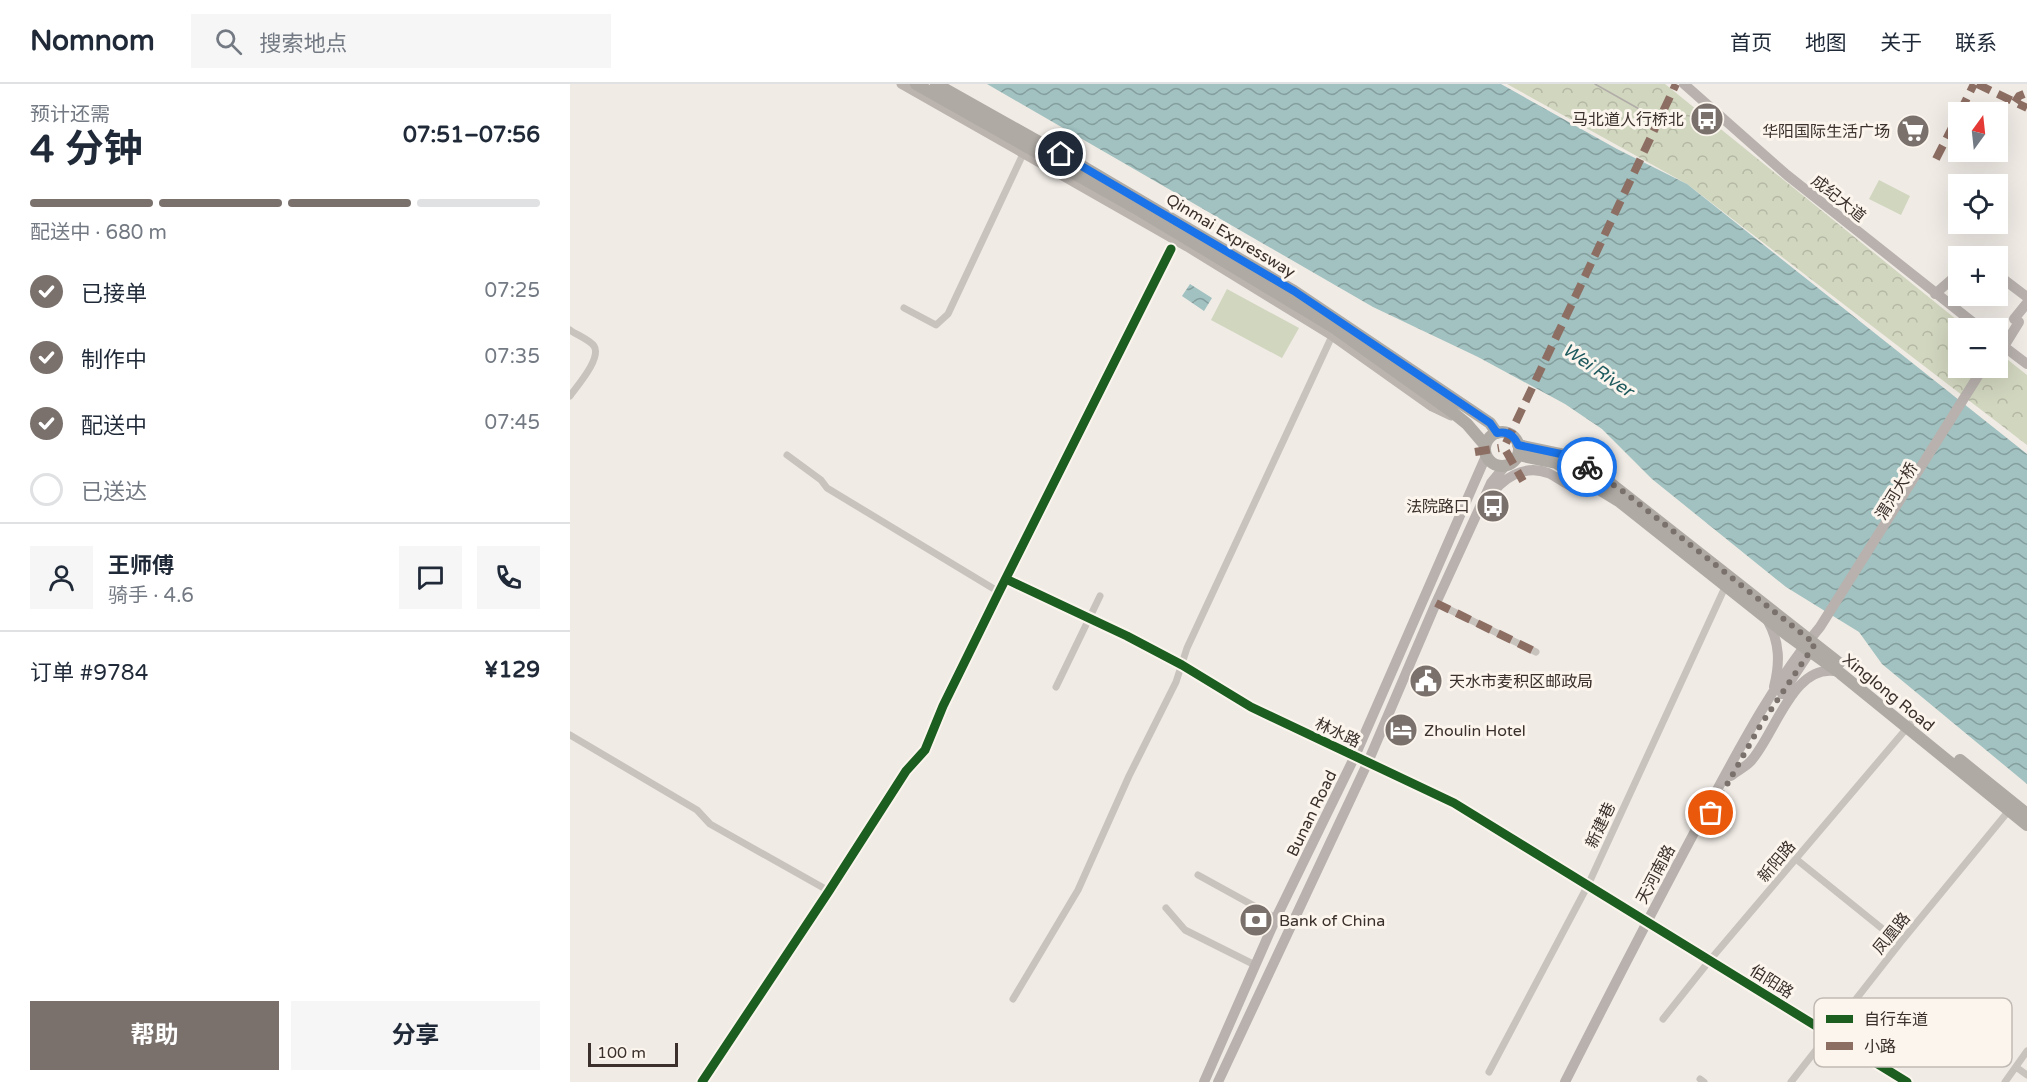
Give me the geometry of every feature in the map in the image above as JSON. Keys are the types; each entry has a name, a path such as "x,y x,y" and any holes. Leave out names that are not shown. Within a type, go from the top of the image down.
{"highway":[{"name":"Qinmai Expressway","path":"916,84 1140,210 1396,364 1490,423 1497,433"},
{"name":"Qinmai Expressway","path":"936,84 1082,166 1276,280 1396,364 1467,424 1486,451"},
{"path":"1497,433 1508,433 1516,440 1518,450 1513,462 1505,466 1494,464 1486,451 1492,435 1497,433"},
{"name":"Xinglong Road","path":"1518,450 1556,463 1601,490 1767,618 1810,645 1840,673 1910,724"},
{"name":"Xinglong Road","path":"1518,450 1561,454 1600,475 1910,724 2012,808 2027,825"},
{"name":"Xinglong Road","path":"2012,808 2027,814"}],"main road":[{"path":"901,84 1188,247 1332,336 1432,407 1467,424"},
{"name":"成纪大道","path":"1684,84 1787,175 1967,318"},
{"path":"1935,294 1948,283"},
{"path":"2008,283 2027,297"},
{"path":"2008,337 2027,305"},
{"path":"2008,331 2017,320"},
{"path":"2008,350 2027,364"},
{"name":"渭河大桥","path":"1823,629 1977,378"},
{"name":"渭河大桥","path":"1823,629 1985,378"},
{"name":"Bunan Road","path":"1204,1082 1276,918 1354,756 1473,489 1486,451"},
{"name":"Bunan Road","path":"1218,1082 1368,762 1486,493 1505,466"},
{"path":"1467,535 1479,520 1498,487 1510,477 1525,470 1548,473 1573,487 1601,490"},
{"path":"1473,489 1481,488 1486,493"},
{"path":"1767,618 1775,637 1779,658 1772,696"},
{"name":"天河南路","path":"1565,1082 1726,773 1772,696 1823,629"},
{"name":"天河南路","path":"1572,1082 1649,923 1731,776 1810,645"},
{"path":"1731,776 1751,761 1803,681 1814,673 1822,671 1840,673"}],"street":[{"path":"904,308 936,325 948,314 1023,154"},
{"path":"702,1082 906,771 925,750 943,706 999,592 1172,249"},
{"path":"570,330 593,345 597,352 595,361 570,396"},
{"path":"1013,999 1078,890 1332,336"},
{"path":"787,455 821,480 827,488 999,592"},
{"name":"林水路","path":"1006,579 1090,618 1182,665 1251,707 1454,803 1649,923"},
{"name":"新建巷","path":"1489,1072 1588,885 1726,585"},
{"path":"1056,687 1100,596"},
{"path":"1436,603 1536,652"},
{"name":"新阳路","path":"1663,1019 1710,960 1910,724"},
{"path":"570,735 697,810 710,824 829,891"},
{"name":"凤凰路","path":"1858,998 1900,943 2012,808"},
{"path":"1796,859 1900,943"},
{"path":"1198,875 1276,918"},
{"path":"1166,908 1185,930 1255,965"},
{"name":"伯阳路","path":"1649,923 1814,1024"},
{"path":"2005,1082 2027,1051"},
{"name":"凤凰路","path":"1791,1082 1814,1054"},
{"name":"伯阳路","path":"1883,1067 1907,1082"},
{"path":"2016,1067 2027,1075"}],"green space":[{"path":"1507,84 1665,84 1955,318 1948,318 1948,378 2008,378 2008,360 2027,375 2027,445 1687,184"},
{"path":"1879,180 1910,196 1901,215 1869,199"},
{"path":"1227,289 1299,328 1282,358 1211,320"}],"water":[{"name":"Wei River","path":"987,84 1501,84 1617,149 1687,184 2027,454 2027,784 1882,664 1859,632 1786,587 1652,479 1602,429 1565,404 1478,357 1373,307"},
{"path":"1190,284 1212,298 1204,311 1182,296"}],"tram line":[{"path":"1595,84 1648,114"}],"marked path":[{"path":"1506,443 1676,84"},
{"path":"1965,102 1974,84"},
{"path":"1977,84 2027,108"},
{"path":"2015,102 2019,96 2024,94"},
{"path":"1936,159 1948,136"},
{"path":"1475,452 1499,448"},
{"path":"1506,451 1523,481"},
{"path":"1436,603 1536,652"}],"cycle path":[{"path":"702,1082 906,771 925,750 943,706 1171,249"},
{"path":"1006,579 1127,636 1182,665 1251,707 1454,803 1814,1025"},
{"path":"1883,1067 1907,1082"}],"way so far":[{"path":"1587,467 1624,492 1815,644 1760,726 1711,813"}],"place":[{"name":"马北道人行桥北","path":"1707,119"},
{"name":"华阳国际生活广场","path":"1913,131"},
{"name":"法院路口","path":"1493,506"},
{"name":"天水市麦积区邮政局","path":"1426,681"},
{"name":"Zhoulin Hotel","path":"1401,730"},
{"name":"Bank of China","path":"1256,920"}],"route":[{"path":"1061,154 1294,291 1490,423 1497,433 1508,433 1518,445 1561,454 1587,467"}]}
